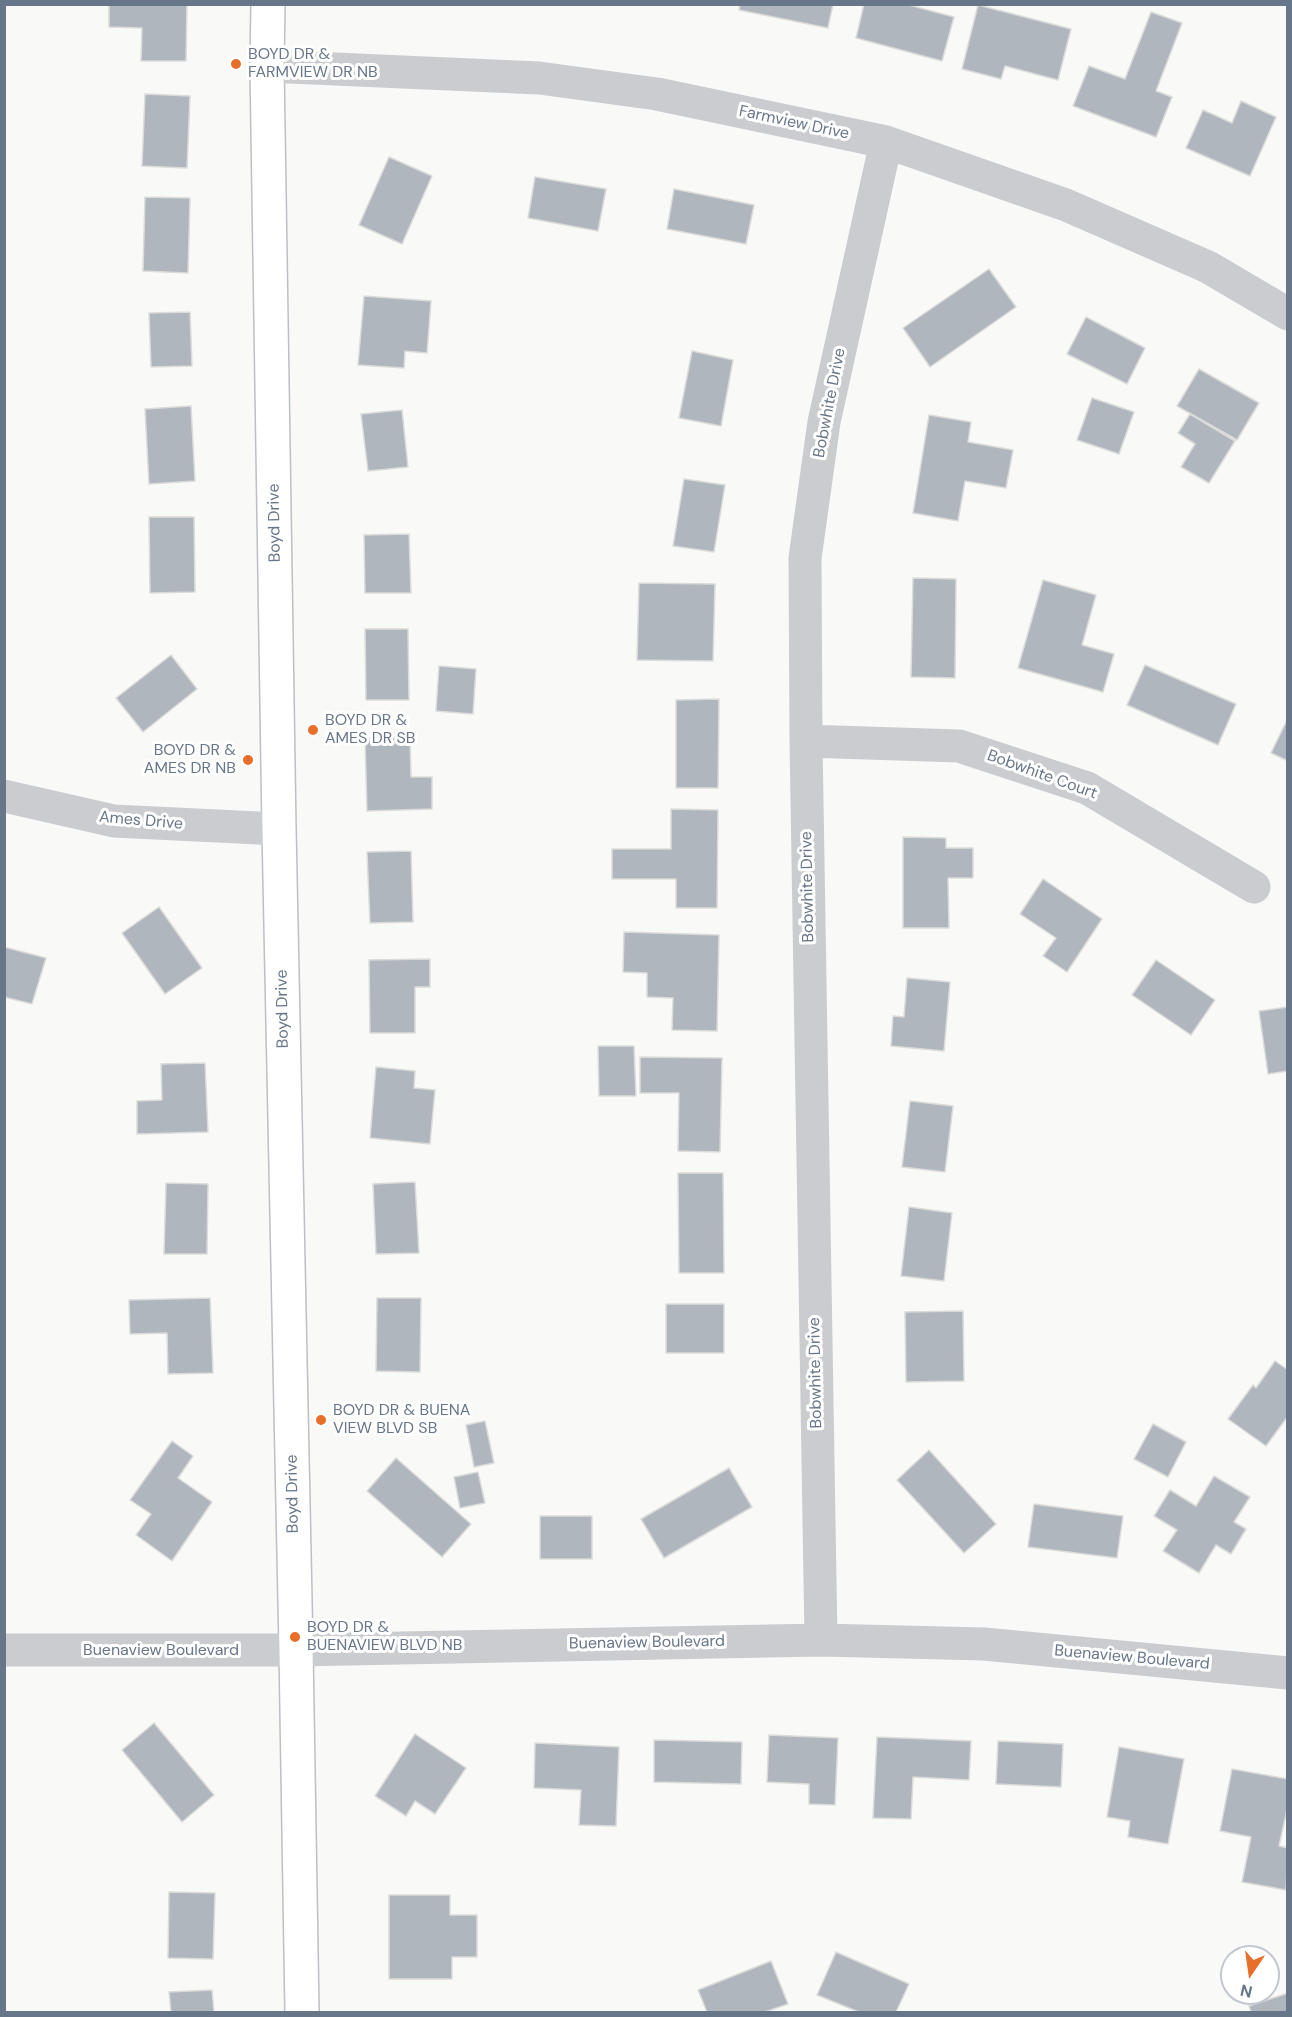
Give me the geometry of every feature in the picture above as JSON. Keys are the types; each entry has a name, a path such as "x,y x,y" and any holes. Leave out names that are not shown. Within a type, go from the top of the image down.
{"street":[{"name":"Boyd Drive","path":"268,4 267,66 279,829 302,2013"},
{"name":"Farmview Drive","path":"267,66 539,78 657,94 885,142 1077,210 1208,267 1287,314"},
{"name":"Bobwhite Drive","path":"821,1640 806,741 806,547 824,422 885,142"},
{"name":"Bobwhite Court","path":"806,741 959,746 1087,788 1254,887"},
{"name":"Ames Drive","path":"4,796 114,821 279,829"},
{"name":"Buenaview Boulevard","path":"4,1650 296,1650 821,1640 984,1644 1287,1668"}],"building":[{"path":"109,4 187,4 186,61 141,61 142,28 109,27"},
{"path":"740,4 833,4 828,28 739,10"},
{"path":"864,4 905,4 954,17 942,61 856,38"},
{"path":"978,5 1071,29 1058,80 1005,66 1001,79 962,69"},
{"path":"1151,12 1182,23 1156,91 1172,97 1156,137 1073,106 1089,66 1125,79"},
{"path":"145,94 190,96 187,168 142,166"},
{"path":"1241,101 1276,117 1250,176 1186,148 1203,110 1232,123"},
{"path":"389,157 432,176 402,244 359,225"},
{"path":"535,177 606,189 598,231 528,218"},
{"path":"674,189 754,205 746,244 667,229"},
{"path":"145,197 190,198 188,273 143,271"},
{"path":"989,269 1016,307 930,367 903,328"},
{"path":"364,296 431,301 427,353 405,351 404,368 358,365"},
{"path":"190,312 192,366 151,367 149,313"},
{"path":"1086,317 1145,348 1127,384 1067,354"},
{"path":"692,351 733,360 721,426 679,418"},
{"path":"1199,369 1259,403 1237,440 1177,406"},
{"path":"1092,398 1134,412 1119,454 1077,440"},
{"path":"191,406 195,481 149,484 145,409"},
{"path":"402,410 408,467 368,471 361,414"},
{"path":"1190,414 1235,441 1209,483 1181,467 1195,444 1178,433"},
{"path":"929,415 971,422 968,442 1013,450 1006,488 965,481 958,521 913,513"},
{"path":"684,479 725,485 714,552 673,546"},
{"path":"149,517 194,517 195,592 150,593"},
{"path":"409,534 411,593 365,593 364,535"},
{"path":"913,578 956,579 955,678 911,677"},
{"path":"1043,580 1096,595 1082,645 1114,654 1103,692 1018,668"},
{"path":"639,583 715,584 713,661 637,660"},
{"path":"365,629 408,629 409,700 366,700"},
{"path":"171,655 197,689 143,732 116,698"},
{"path":"1145,665 1236,704 1218,745 1127,705"},
{"path":"439,666 476,669 473,714 436,711"},
{"path":"719,699 718,788 676,788 676,700"},
{"path":"1288,718 1288,761 1271,753"},
{"path":"410,737 411,777 432,777 432,809 367,811 365,738"},
{"path":"671,809 718,810 717,908 676,908 676,879 612,879 612,849 671,849"},
{"path":"903,837 946,838 946,848 973,848 973,878 948,878 949,928 903,928"},
{"path":"411,851 413,922 370,923 367,852"},
{"path":"1043,879 1102,919 1067,972 1043,956 1056,938 1020,914"},
{"path":"159,907 202,968 165,994 122,933"},
{"path":"624,932 719,935 717,1031 672,1030 673,998 647,997 647,973 623,972"},
{"path":"4,947 46,958 32,1004 4,997"},
{"path":"430,959 430,987 415,987 415,1033 370,1033 369,960"},
{"path":"1156,960 1215,1000 1191,1035 1132,995"},
{"path":"907,978 950,982 944,1051 891,1046 893,1016 904,1017"},
{"path":"1288,1007 1288,1071 1268,1074 1259,1011"},
{"path":"598,1046 634,1046 636,1096 599,1096"},
{"path":"640,1057 722,1058 720,1152 678,1151 679,1093 640,1093"},
{"path":"205,1063 208,1132 137,1134 137,1101 162,1100 161,1064"},
{"path":"376,1067 415,1071 414,1088 435,1090 430,1144 370,1138"},
{"path":"910,1101 953,1106 945,1172 902,1167"},
{"path":"678,1173 723,1173 724,1273 679,1273"},
{"path":"415,1182 419,1253 376,1254 373,1184"},
{"path":"166,1183 208,1184 207,1254 164,1254"},
{"path":"909,1207 952,1213 944,1281 901,1276"},
{"path":"210,1298 213,1373 168,1374 167,1333 130,1334 129,1300"},
{"path":"377,1298 421,1298 420,1372 376,1371"},
{"path":"666,1304 724,1304 724,1353 666,1353"},
{"path":"963,1311 964,1381 906,1382 905,1312"},
{"path":"1275,1361 1288,1370 1288,1416 1266,1446 1228,1419 1253,1385 1256,1388"},
{"path":"485,1421 494,1463 474,1467 466,1425"},
{"path":"1153,1424 1186,1442 1168,1477 1134,1459"},
{"path":"172,1441 193,1456 178,1478 212,1502 172,1561 136,1535 151,1514 130,1500"},
{"path":"929,1450 996,1524 964,1553 897,1480"},
{"path":"396,1458 471,1524 442,1557 367,1491"},
{"path":"729,1468 752,1507 664,1558 641,1519"},
{"path":"478,1472 485,1503 460,1508 454,1477"},
{"path":"1214,1476 1250,1497 1234,1522 1246,1529 1231,1554 1216,1545 1199,1573 1163,1551 1177,1530 1154,1516 1170,1490 1196,1506"},
{"path":"1034,1504 1123,1516 1117,1558 1028,1547"},
{"path":"540,1516 592,1516 592,1559 540,1559"},
{"path":"154,1723 214,1795 182,1822 122,1750"},
{"path":"415,1734 466,1768 435,1814 415,1801 406,1816 375,1796"},
{"path":"769,1735 838,1738 835,1805 809,1804 809,1784 767,1782"},
{"path":"877,1737 971,1741 969,1780 913,1777 911,1819 873,1818"},
{"path":"654,1740 742,1742 741,1784 654,1782"},
{"path":"998,1741 1063,1744 1061,1787 996,1784"},
{"path":"535,1743 619,1747 616,1826 579,1825 581,1790 534,1788"},
{"path":"1119,1747 1184,1759 1168,1844 1128,1837 1130,1821 1107,1817"},
{"path":"1232,1769 1288,1779 1288,1805 1279,1846 1288,1848 1286,1890 1242,1882 1251,1837 1220,1831"},
{"path":"169,1892 215,1893 213,1959 168,1958"},
{"path":"389,1895 450,1895 450,1915 477,1915 477,1957 452,1957 452,1979 389,1979"},
{"path":"836,1952 909,1984 896,2012 859,2012 817,1995"},
{"path":"771,1961 788,2004 765,2012 707,2012 698,1990"},
{"path":"212,1990 214,2012 171,2012 169,1992"},
{"path":"1288,1993 1288,2012 1251,2012 1249,2006 1252,2005 1280,2005 1280,1996"}],"place":[{"name":"BOYD DR & FARMVIEW DR NB","path":"236,64"},
{"name":"BOYD DR & AMES DR SB","path":"313,730"},
{"name":"BOYD DR & AMES DR NB","path":"248,760"},
{"name":"BOYD DR & BUENA VIEW BLVD SB","path":"321,1420"},
{"name":"BOYD DR & BUENAVIEW BLVD NB","path":"295,1637"}]}
